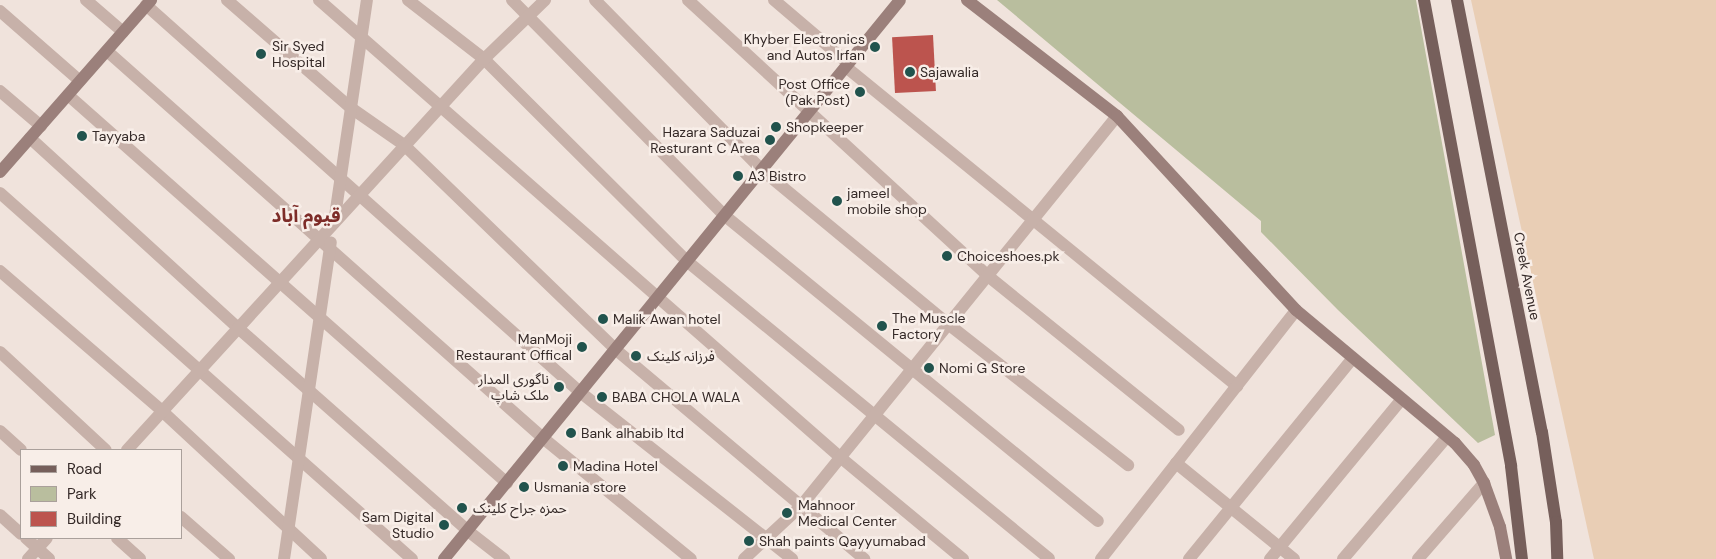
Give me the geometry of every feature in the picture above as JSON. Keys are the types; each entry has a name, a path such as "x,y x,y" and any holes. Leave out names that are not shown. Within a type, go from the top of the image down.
{"main road":[{"path":"1424,0 1449,119 1472,270 1511,466 1522,559"},
{"name":"Creek Avenue","path":"1456,0 1542,432 1556,522 1557,559"}],"street":[{"path":"86,0 123,32"},
{"path":"227,0 351,108 404,146 615,349 864,559"},
{"path":"319,0 840,457 963,559"},
{"path":"284,559 367,0"},
{"path":"408,0 484,59 688,262 873,417 1049,559"},
{"path":"512,0 530,16 724,215 1098,521"},
{"path":"128,449 440,106 484,59 545,0"},
{"path":"595,0 762,170 948,324 1128,465"},
{"path":"688,0 988,276 1179,430"},
{"path":"774,0 847,65 1236,386"},
{"path":"444,559 900,0"},
{"path":"967,0 1117,116 1296,310 1446,438 1474,465 1484,483 1500,527 1504,557"},
{"path":"1,167 30,138 149,3 358,196 580,392 792,559"},
{"path":"0,12 80,81"},
{"path":"107,51 543,438 691,559"},
{"path":"0,91 40,126"},
{"path":"68,95 507,483"},
{"path":"744,559 800,506 1117,116"},
{"path":"30,138 238,328 468,531 504,559"},
{"path":"0,193 412,559"},
{"path":"0,271 162,411 289,532 321,559"},
{"path":"1101,559 1296,310"},
{"path":"0,352 105,449"},
{"path":"1189,559 1353,358"},
{"path":"1270,559 1401,400"},
{"path":"0,431 20,449"},
{"path":"1342,559 1446,438"},
{"path":"1176,463 1232,506 1294,559"},
{"path":"1418,559 1484,483"},
{"path":"0,515 20,533"},
{"path":"182,518 229,559"},
{"path":"27,539 49,559"},
{"path":"28,559 46,539"},
{"path":"118,539 140,559"}],"green space":[{"path":"997,0 1416,0 1495,435 1478,443 1338,310 1261,232 1261,221"}],"sand":[{"path":"1471,0 1716,0 1716,559 1594,559"}],"building":[{"path":"933,35 936,91 895,93 892,37"}],"place":[{"name":"Khyber Electronics and Autos Irfan","path":"875,47"},
{"name":"Sir Syed Hospital","path":"261,54"},
{"name":"Sajawalia","path":"910,72"},
{"name":"Post Office (Pak Post)","path":"860,92"},
{"name":"Shopkeeper","path":"776,127"},
{"name":"Tayyaba","path":"82,136"},
{"name":"Hazara Saduzai Resturant C Area","path":"770,140"},
{"name":"A3 Bistro","path":"738,176"},
{"name":"jameel mobile shop","path":"837,201"},
{"name":"Choiceshoes.pk","path":"947,256"},
{"name":"Malik Awan hotel","path":"603,319"},
{"name":"The Muscle Factory","path":"882,326"},
{"name":"ManMoji Restaurant Offical","path":"582,347"},
{"name":"فرزانہ کلینک","path":"636,356"},
{"name":"Nomi G Store","path":"929,368"},
{"name":"ناگوری المدار ملک شاپ","path":"559,387"},
{"name":"BABA CHOLA WALA","path":"602,397"},
{"name":"Bank alhabib ltd","path":"571,433"},
{"name":"Madina Hotel","path":"563,466"},
{"name":"Usmania store","path":"524,487"},
{"name":"حمزہ جراح کلینک","path":"462,508"},
{"name":"Mahnoor Medical Center","path":"787,513"},
{"name":"Sam Digital Studio","path":"444,525"},
{"name":"Shah paints Qayyumabad","path":"749,541"}],"district":[{"name":"قیوم آباد","path":"306,216"}]}
